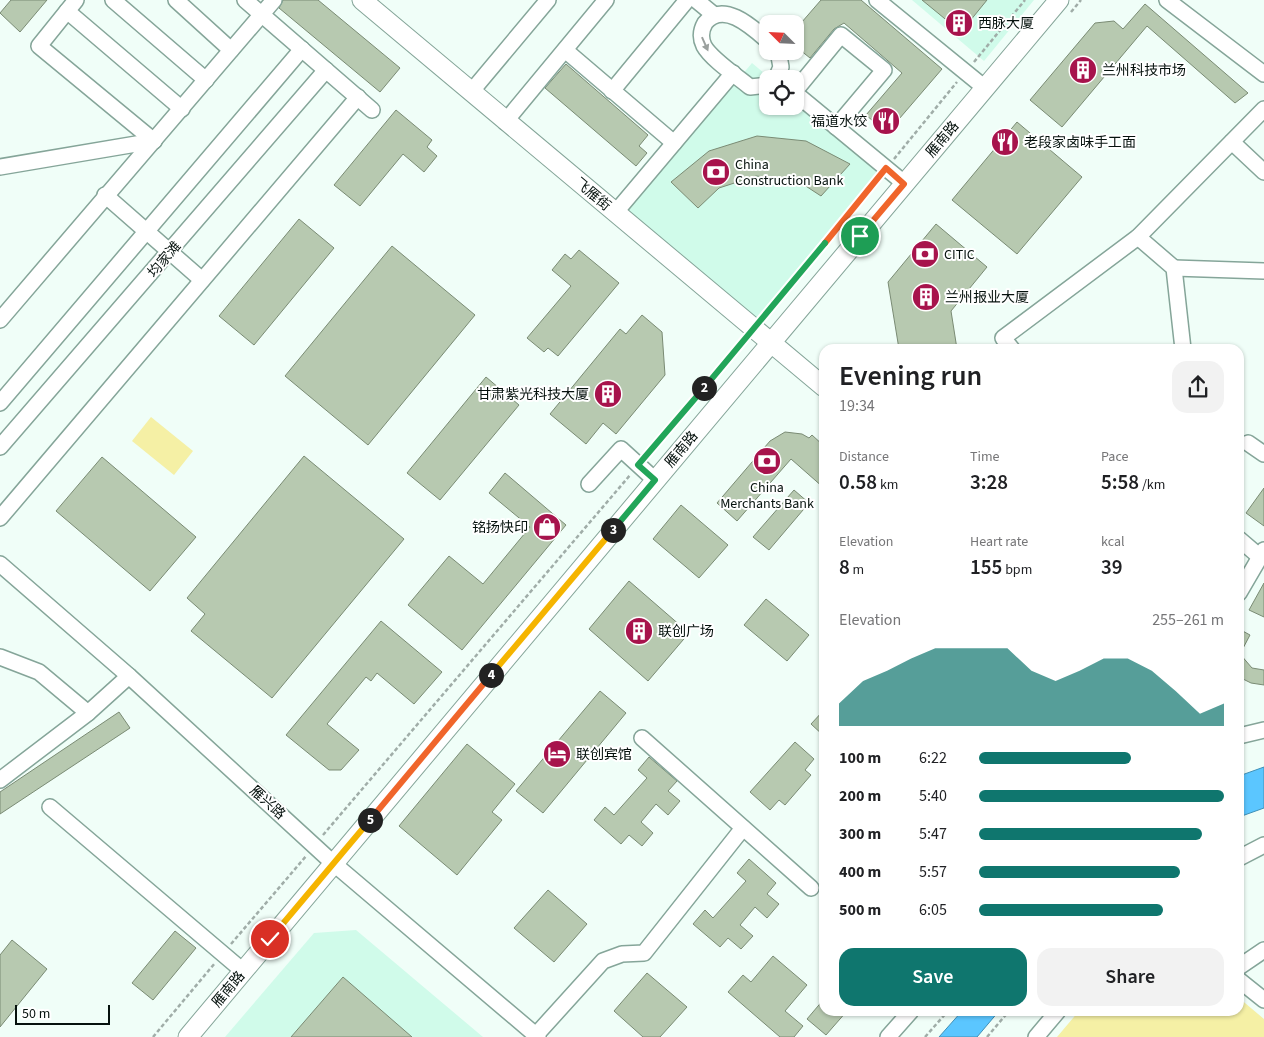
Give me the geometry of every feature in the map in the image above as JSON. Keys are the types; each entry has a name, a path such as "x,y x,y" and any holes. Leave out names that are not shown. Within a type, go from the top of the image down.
{"main road":[{"name":"飞雁街","path":"362,0 505,122 819,382"},
{"name":"雁南路","path":"188,1037 1060,0"}],"street":[{"path":"113,0 206,80"},
{"path":"176,0 231,50"},
{"path":"245,0 372,110"},
{"path":"0,320 105,195 182,109 274,0"},
{"path":"471,92 548,0"},
{"path":"505,122 606,0"},
{"path":"612,90 687,0"},
{"path":"696,0 713,14"},
{"path":"1166,0 1264,74"},
{"path":"879,1 986,88"},
{"path":"154,141 39,46 72,6 182,109"},
{"path":"759,33 736,13 728,11 713,14 703,27 703,44 707,51 750,87 759,84"},
{"path":"804,81 841,35 884,70 836,128"},
{"path":"0,403 302,49"},
{"path":"565,50 674,143"},
{"name":"均家滩","path":"0,447 326,70"},
{"path":"615,213 733,73"},
{"path":"0,518 358,97"},
{"path":"804,100 904,184"},
{"path":"1008,344 1003,338 1138,238 1264,110"},
{"path":"0,167 154,141"},
{"path":"1232,142 1264,172"},
{"path":"105,195 202,280"},
{"path":"1138,238 1174,268 1264,271"},
{"path":"1174,268 1182,344"},
{"path":"1248,442 1264,454"},
{"path":"589,484 621,449 655,480"},
{"path":"1244,542 1262,554 1244,585"},
{"name":"雁兴路","path":"0,564 129,676 333,863 537,1036"},
{"path":"0,657 39,672 88,713"},
{"path":"0,780 88,713 129,676"},
{"path":"1244,735 1264,730"},
{"path":"642,738 811,888"},
{"path":"50,807 243,971"},
{"path":"537,1036 603,960 622,954 644,953 743,828"},
{"path":"1244,855 1264,845"},
{"path":"1244,963 1264,950"},
{"path":"1244,984 1264,1000"},
{"path":"888,1037 907,1016"},
{"path":"1036,1037 1054,1016"}],"path":[{"path":"153,1037 755,328 1025,0"},
{"path":"925,1037 944,1016"},
{"path":"987,1037 1005,1016"}],"shaded area":[{"path":"912,0 1034,0 984,61"},
{"path":"752,63 760,70 759,115 804,115 804,108 878,171 755,320 625,214"},
{"path":"151,417 193,451 174,475 132,441"},
{"path":"356,930 483,1037 225,1037 314,933"},
{"path":"1244,1002 1264,1019 1264,1037 1057,1037 1075,1016 1244,1016"}],"water":[{"path":"1264,767 1264,808 1244,815 1244,774"},
{"path":"958,1016 995,1016 977,1037 939,1037"}],"building":[{"path":"11,0 47,0 20,32 0,13"},
{"path":"283,0 318,0 400,68 380,92 279,8"},
{"path":"821,0 861,0 942,69 887,133 866,115 902,73 844,23 834,29 810,58 804,53 804,20"},
{"name":"西脉大厦","path":"922,0 987,0 961,32"},
{"name":"兰州科技市场","path":"1145,4 1248,93 1235,103 1147,26 1062,127 1030,100 1095,23 1114,21 1123,29"},
{"path":"566,64 648,135 639,146 647,153 636,166 545,88"},
{"path":"396,110 432,140 427,147 437,156 424,172 403,154 360,206 334,185"},
{"path":"1017,122 1082,177 1017,254 952,200"},
{"path":"757,136 806,141 850,164 821,196 798,181 756,176 719,188 698,208 671,182 709,151"},
{"path":"299,219 334,248 254,345 219,316"},
{"name":"兰州报业大厦","path":"936,224 987,267 951,311 956,344 898,344 888,282"},
{"path":"392,246 475,315 368,445 285,376"},
{"path":"579,250 619,283 558,356 548,348 544,352 527,338 571,286 552,270 565,254 571,259"},
{"name":"甘肃紫光科技大厦","path":"642,315 662,332 665,375 616,434 603,423 586,444 550,414 620,329 626,334"},
{"path":"486,377 519,405 440,500 407,473"},
{"path":"785,432 802,434 809,438 812,435 819,441 819,484 791,459 737,521 717,503 770,441"},
{"path":"304,456 404,539 272,698 191,631 205,614 187,598"},
{"path":"102,457 196,537 150,591 56,511"},
{"path":"505,473 566,525 462,650 408,605 449,556 483,584 530,527 489,493"},
{"path":"1264,488 1264,526 1246,513"},
{"path":"794,490 809,503 769,550 753,537"},
{"path":"681,505 728,545 699,578 653,539"},
{"name":"联创广场","path":"629,581 689,633 648,681 589,629"},
{"path":"1264,583 1264,617 1249,610"},
{"path":"766,599 809,635 787,661 744,625"},
{"path":"381,621 442,672 414,704 377,673 371,681 366,677 327,724 359,750 341,770 329,770 286,735"},
{"path":"1244,632 1250,635 1244,646"},
{"path":"1244,659 1252,668 1264,670 1264,685 1251,683 1244,680"},
{"path":"600,691 626,713 543,813 516,791"},
{"path":"119,712 130,728 0,814 0,792"},
{"path":"819,715 819,731 811,724"},
{"path":"795,742 814,759 805,770 811,775 785,805 779,800 770,810 750,792"},
{"path":"467,744 515,784 492,812 502,820 457,875 399,826"},
{"path":"649,757 677,781 668,791 680,801 668,815 656,804 641,822 653,833 642,846 629,835 621,844 594,820 605,807 614,815 647,778 638,770"},
{"path":"749,859 776,883 767,894 779,904 767,918 755,907 740,925 753,936 741,949 728,938 720,947 693,924 705,910 713,918 746,881 737,873"},
{"path":"548,890 587,924 554,962 514,928"},
{"path":"175,931 196,948 153,1000 132,983"},
{"path":"12,940 47,969 0,1027 0,955"},
{"path":"773,956 807,985 785,1011 803,1026 794,1037 780,1037 728,992 743,975 751,982"},
{"path":"647,973 687,1007 660,1037 643,1037 614,1011"},
{"path":"343,977 412,1037 291,1037"},
{"path":"819,1005 819,1016 843,1016 826,1035 807,1019"}],"place":[{"name":"西脉大厦","path":"959,23"},
{"name":"兰州科技市场","path":"1083,70"},
{"name":"福道水饺","path":"886,121"},
{"name":"老段家卤味手工面","path":"1005,142"},
{"name":"China Construction Bank","path":"716,172"},
{"name":"CITIC","path":"925,254"},
{"name":"兰州报业大厦","path":"926,297"},
{"name":"甘肃紫光科技大厦","path":"608,394"},
{"name":"China Merchants Bank","path":"767,461"},
{"name":"铭扬快印","path":"547,527"},
{"name":"联创广场","path":"639,631"},
{"name":"联创宾馆","path":"557,754"}],"route":[{"path":"270,939 655,480 638,465 755,328 886,168 904,184 860,236"}]}
